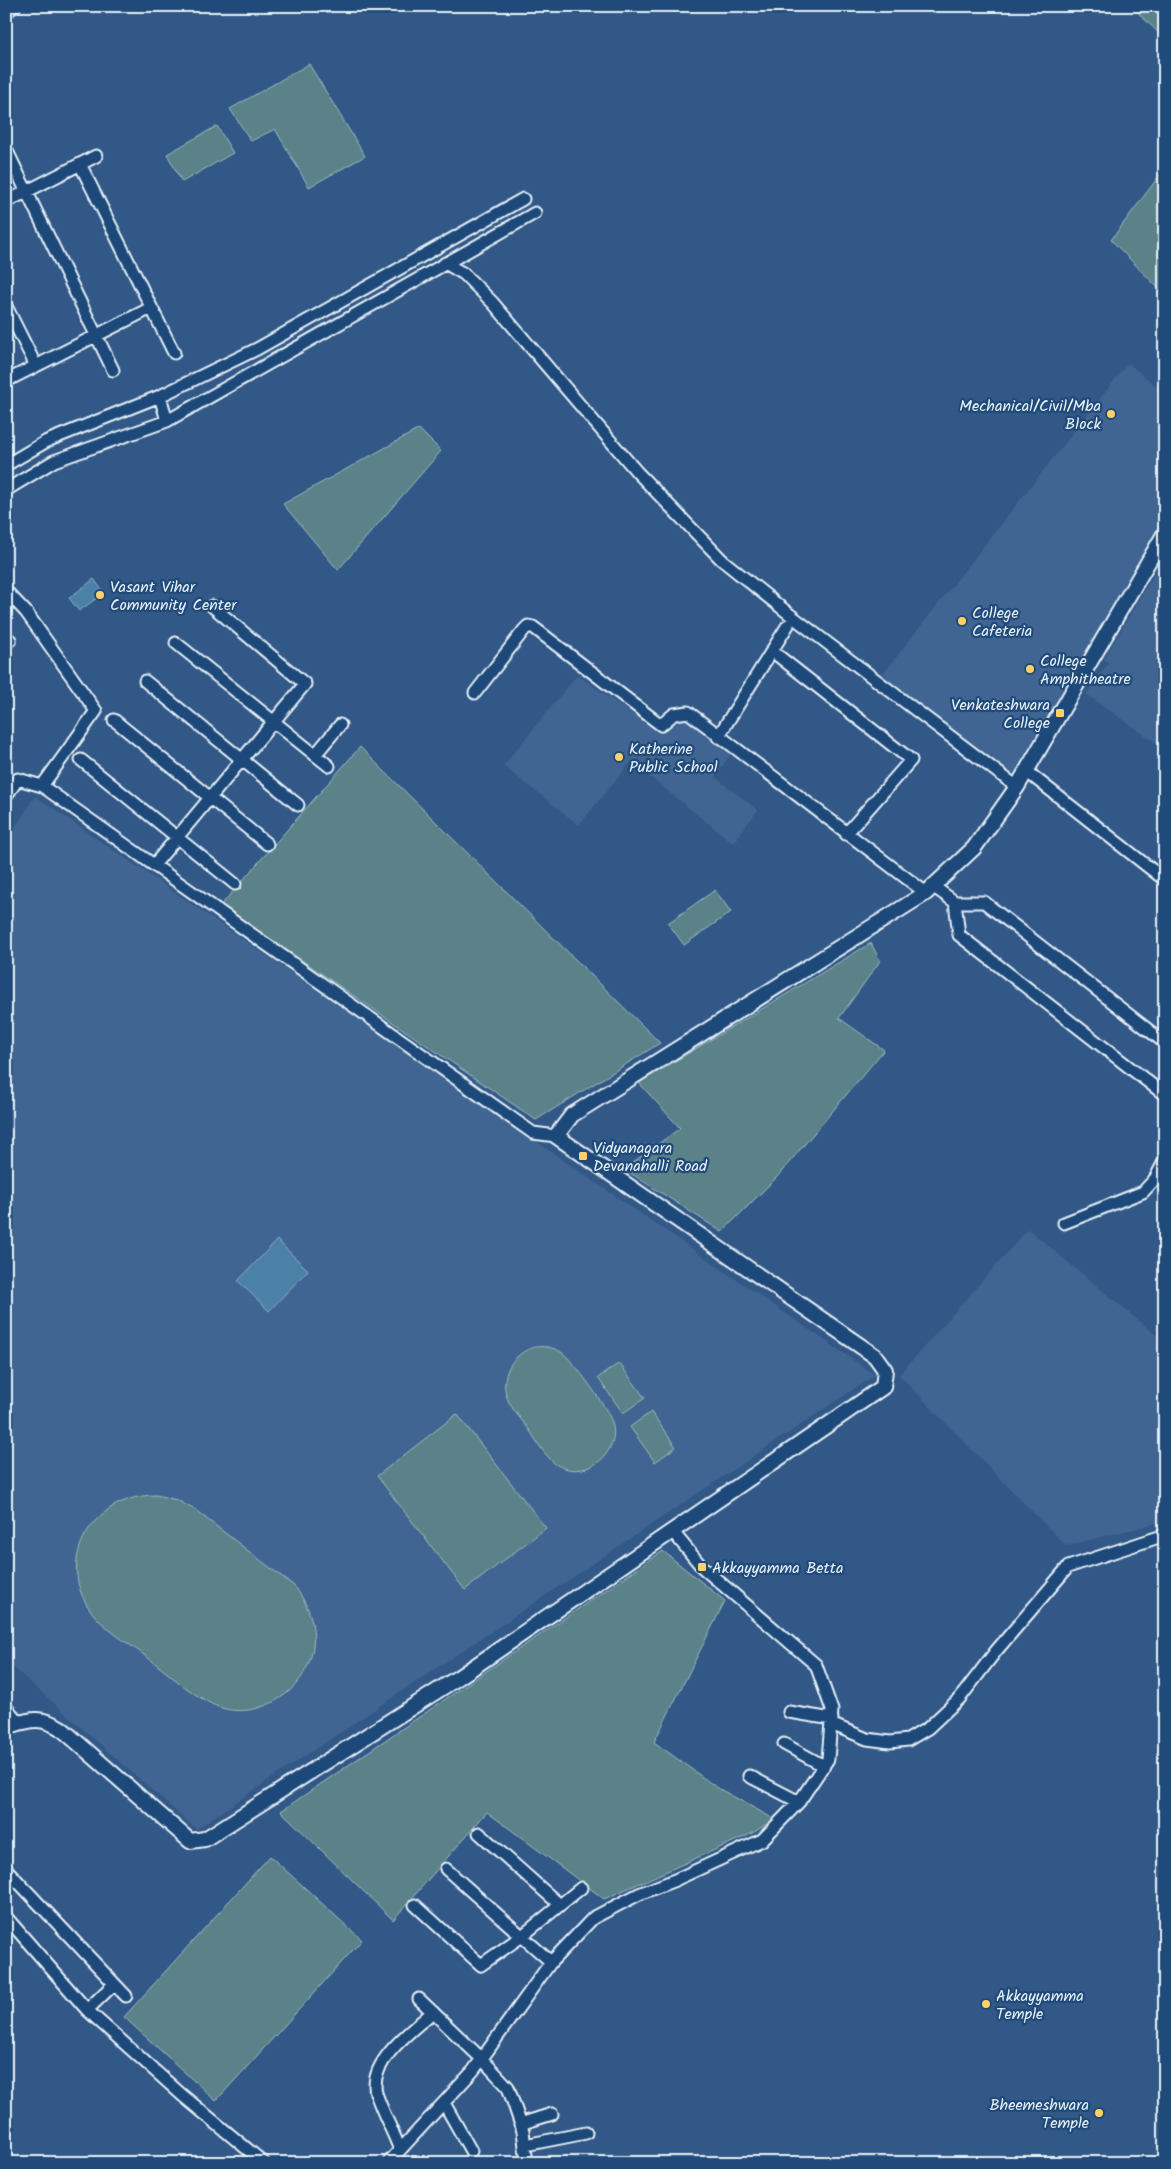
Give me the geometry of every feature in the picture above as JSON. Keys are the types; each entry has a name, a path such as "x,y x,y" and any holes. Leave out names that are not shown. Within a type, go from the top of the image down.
{"main road":[{"path":"13,1725 34,1719 48,1720 62,1729 190,1840 205,1839 459,1677 884,1388 885,1370 875,1356 556,1136 572,1115 930,890 974,848 1017,787 1160,554 1165,533"}],"street":[{"path":"6,12 15,6"},
{"path":"6,149 113,370"},
{"path":"6,202 96,156"},
{"path":"80,164 174,353"},
{"path":"6,465 47,442 160,396 257,348 523,199"},
{"path":"6,490 54,462 167,421 536,213"},
{"path":"446,263 464,274 493,303 637,472 722,560 800,622 1017,787"},
{"path":"6,306 36,366"},
{"path":"6,381 152,308"},
{"path":"160,396 167,421"},
{"path":"17,458 27,478"},
{"path":"6,591 26,612 96,711 42,786"},
{"path":"154,865 305,684 212,606"},
{"path":"718,737 788,625"},
{"path":"475,693 524,630 531,626 660,725 674,714 688,712 846,834 930,890 955,902 984,902 1165,1043"},
{"path":"176,643 329,766"},
{"path":"772,651 911,760 846,834"},
{"path":"145,681 298,805"},
{"path":"114,720 267,844"},
{"path":"315,755 340,725"},
{"path":"82,760 235,884"},
{"path":"1026,771 1165,880"},
{"path":"6,796 18,779 42,786 533,1133 556,1136"},
{"path":"955,902 959,935 1165,1096"},
{"path":"1064,1223 1143,1192 1155,1179 1165,1160"},
{"path":"388,2163 482,2059 551,1962 593,1918 639,1894 675,1880 762,1840 799,1802 828,1759 832,1710 816,1664 702,1567 674,1532"},
{"path":"789,1712 832,1721 867,1739 890,1742 908,1740 928,1728 960,1698 996,1651 1068,1567 1165,1535"},
{"path":"6,1707 13,1725"},
{"path":"784,1744 824,1766"},
{"path":"749,1776 799,1802"},
{"path":"479,1833 560,1905"},
{"path":"6,1868 126,1996"},
{"path":"446,1869 551,1962"},
{"path":"415,1905 481,1965 522,1936 581,1888"},
{"path":"6,1917 87,2010 182,2095 264,2163"},
{"path":"87,2010 114,1984"},
{"path":"419,1999 482,2059 508,2087 520,2124 527,2163"},
{"path":"400,2150 376,2091 379,2065 402,2039 432,2012"},
{"path":"444,2102 471,2151"},
{"path":"520,2124 552,2114"},
{"path":"525,2145 586,2132"}],"shaded area":[{"path":"1128,363 1165,393 1165,524 1012,776 879,679"},
{"path":"1154,574 1165,582 1165,749 1086,694 1109,663 1104,659"},
{"path":"94,579 104,593 79,611 69,598"},
{"name":"Katherine Public School","path":"577,675 660,733 686,717 732,752 715,777 758,810 733,843 631,762 579,825 503,766"},
{"path":"35,796 875,1375 196,1829 6,1661 6,841"},
{"path":"1028,1229 1156,1335 1165,1324 1165,1521 1066,1546 899,1375"},
{"path":"277,1240 308,1270 269,1311 238,1281"}],"green space":[{"path":"1138,6 1165,6 1165,39 1135,10"},
{"path":"309,64 365,156 309,187 275,129 251,141 230,109"},
{"path":"217,126 233,153 182,182 167,154"},
{"path":"1165,168 1165,295 1111,240"},
{"path":"419,429 441,451 338,570 283,504"},
{"path":"360,747 660,1043 536,1120 221,905"},
{"path":"715,890 731,912 684,945 668,923"},
{"path":"871,943 880,961 839,1018 884,1050 777,1177 722,1232 624,1169 680,1128 639,1083"},
{"path":"535,1347 552,1348 566,1356 589,1384 612,1422 612,1444 603,1458 589,1467 572,1470 557,1465 544,1453 508,1400 505,1383 509,1367 520,1355"},
{"path":"619,1363 645,1398 623,1413 598,1378"},
{"path":"651,1412 676,1447 655,1462 630,1427"},
{"path":"457,1414 546,1528 465,1590 377,1476"},
{"path":"156,1495 177,1500 195,1510 294,1586 301,1595 310,1615 314,1636 311,1657 300,1680 290,1691 278,1699 265,1706 250,1710 222,1708 208,1702 114,1634 92,1613 87,1605 79,1585 77,1565 80,1547 88,1530 101,1516 116,1505 135,1498"},
{"path":"663,1551 725,1601 654,1742 716,1787 774,1819 753,1833 604,1899 487,1812 393,1920 281,1811"},
{"path":"270,1856 362,1940 216,2101 124,2017"}],"place":[{"name":"Mechanical/Civil/Mba Block","path":"1111,414"},
{"name":"Vasant Vihar Community Center","path":"100,595"},
{"name":"College Cafeteria","path":"962,621"},
{"name":"College Amphitheatre","path":"1030,669"},
{"name":"Venkateshwara College","path":"1060,713"},
{"name":"Katherine Public School","path":"619,757"},
{"name":"Vidyanagara Devanahalli Road","path":"583,1156"},
{"name":"Akkayyamma Betta","path":"702,1567"},
{"name":"Akkayyamma Temple","path":"986,2004"},
{"name":"Bheemeshwara Temple","path":"1099,2113"}]}
